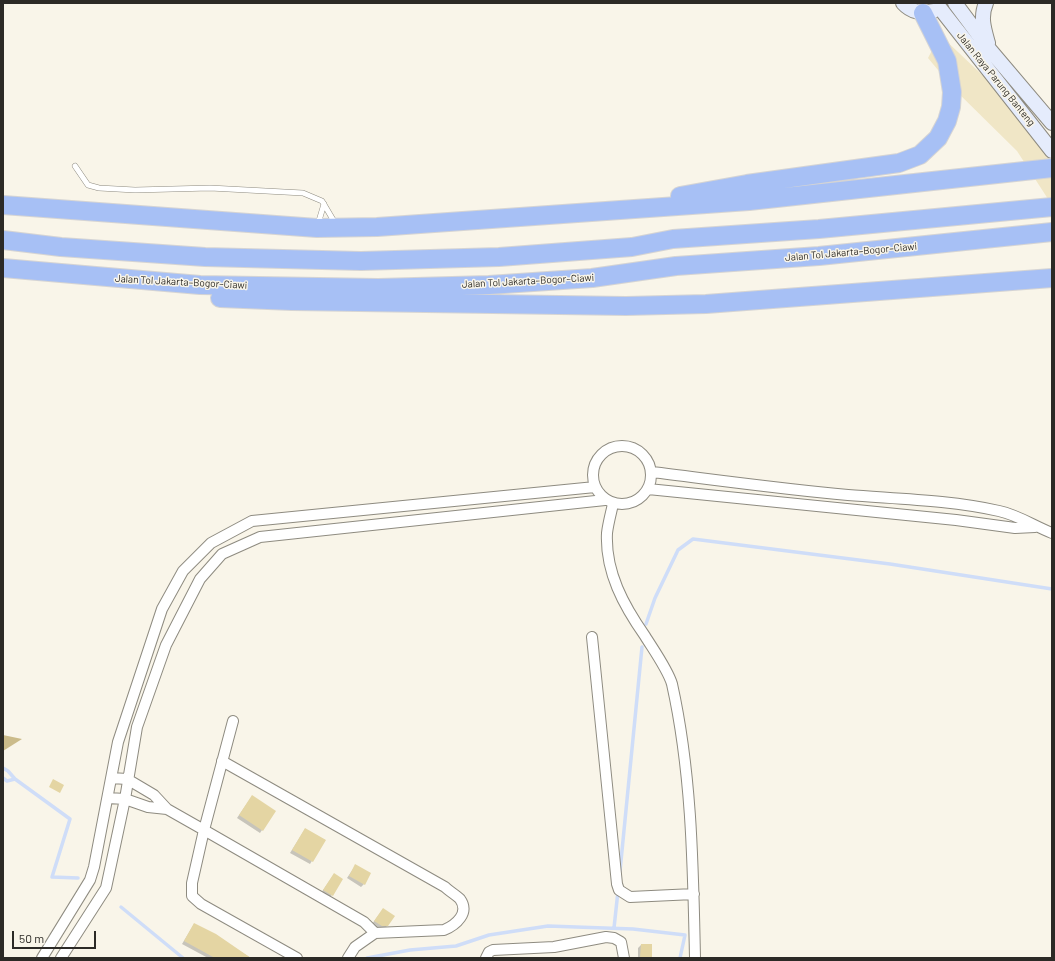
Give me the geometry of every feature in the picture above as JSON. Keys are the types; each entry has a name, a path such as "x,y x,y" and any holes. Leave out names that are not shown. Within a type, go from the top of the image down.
{"highway":[{"path":"627,209 658,200 722,188 899,163 920,155 938,138 944,127 951,107 952,92 936,8"},
{"path":"3,205 40,206 317,228 377,227 749,201 1052,168"},
{"path":"3,240 61,247 205,257 361,261 499,257 632,246 674,239 819,229 1044,208"},
{"name":"Jalan Tol Jakarta–Bogor–Ciawi","path":"3,269 200,285 378,288 489,285 592,278 676,266 819,256 1049,232"},
{"path":"3,269 92,286 206,297 292,301 626,306 706,304 1052,278"}],"main road":[{"path":"903,3 914,11 936,8"},
{"name":"Jalan Raya Parung Banteng","path":"955,3 990,50 1052,123"},
{"path":"986,3 982,16 983,27 990,50"},
{"name":"Jalan Raya Parung Banteng","path":"936,8 1052,151"}],"street":[{"path":"61,958 106,888 126,799 137,727 166,645 200,579 222,554 260,537 609,502 625,505 637,501 648,489 652,472 649,464 639,451 632,447 615,447 607,450 596,462 592,479 595,487 609,502 607,534 610,572 628,612 653,648 671,681 681,729 693,844 695,958"},
{"path":"652,472 804,491 976,507 1018,516 1035,527 1052,533"},
{"path":"42,958 90,880 108,798 118,742 162,609 183,571 211,543 252,522 308,515 595,487"},
{"path":"648,489 956,520 1016,528 1035,527"},
{"path":"308,515 310,531"},
{"path":"592,637 617,884 619,890 630,896 694,894"},
{"path":"233,721 204,830 192,883 192,896 201,904 297,958"},
{"path":"222,761 445,887 460,899 463,909 461,919 453,926 444,930 375,933 354,947 348,958"},
{"path":"111,778 128,779 154,795 167,810 364,922 375,933"},
{"path":"108,798 126,799 148,808 167,810"},
{"path":"94,867 111,871"},
{"path":"486,958 489,952 493,950 554,947 596,938 614,938 621,942 624,958"},
{"path":"554,947 554,958"}],"lane":[{"path":"75,166 88,184 99,188 135,190 210,188 303,193 318,198 324,204 337,228"},
{"path":"317,228 324,204"}],"shaded area":[{"path":"940,35 1050,139 1052,143 1052,198 1048,199 1017,151 953,88 928,58"},
{"path":"3,735 22,739 3,751"}],"building":[{"path":"53,779 64,785 60,793 49,787"},
{"path":"252,795 276,811 263,831 239,815"},
{"path":"305,828 326,840 313,862 292,850"},
{"path":"355,864 371,873 365,885 349,876"},
{"path":"334,873 343,879 333,896 323,890"},
{"path":"383,908 395,916 388,926 382,926 374,921"},
{"path":"194,923 216,934 251,958 215,958 184,941"},
{"path":"641,944 652,944 652,958 640,958"}],"waterway":[{"path":"646,624 655,598 678,550 693,539 890,564 1052,589"},
{"path":"620,871 642,647"},
{"path":"3,768 15,779 70,819 52,877 78,878"},
{"path":"3,778 7,781 15,779"},
{"path":"614,928 618,891"},
{"path":"121,907 183,958"},
{"path":"367,958 410,950 456,946 489,935 548,926 633,929 685,935 680,958"}]}
